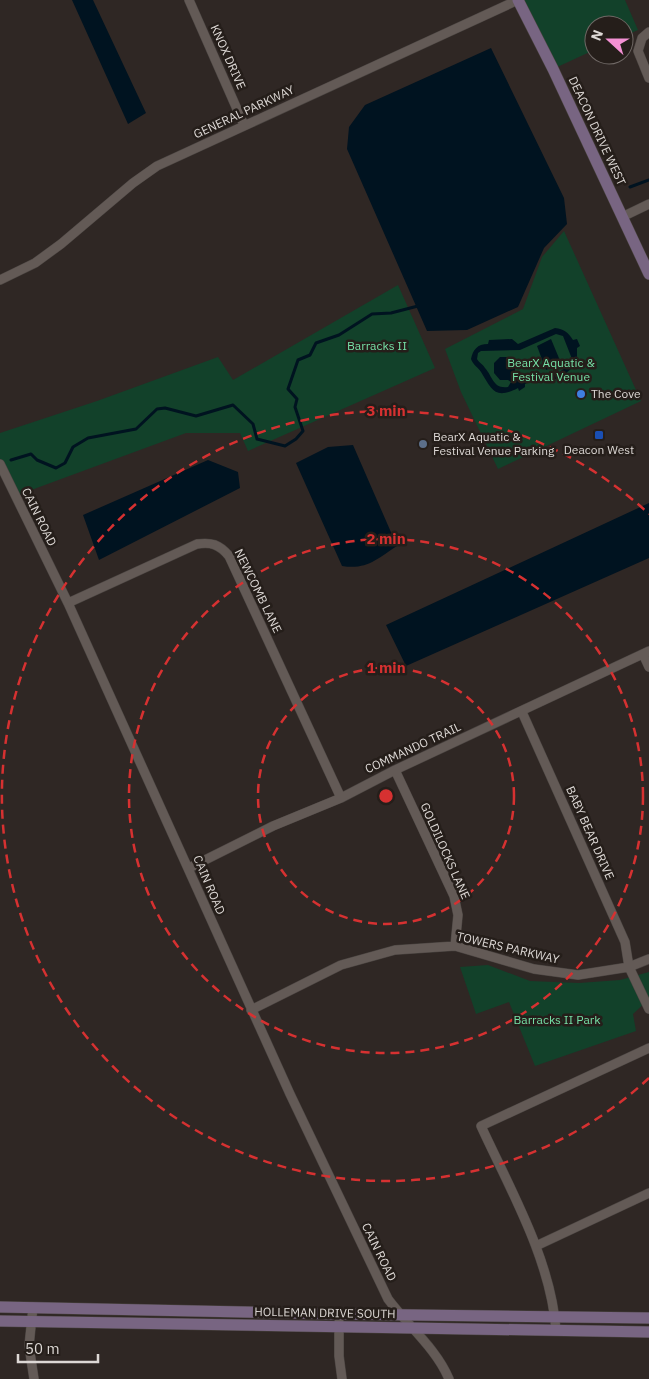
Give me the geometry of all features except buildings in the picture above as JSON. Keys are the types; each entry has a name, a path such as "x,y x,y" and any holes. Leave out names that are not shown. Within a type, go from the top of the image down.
{"street":[{"name":"KNOX DRIVE","path":"189,0 244,125"},
{"name":"GENERAL PARKWAY","path":"0,280 35,263 61,244 133,183 157,166 518,0"},
{"name":"DEACON DRIVE WEST","path":"518,0 649,274"},
{"path":"649,32 642,38 638,51 649,78"},
{"path":"622,217 649,204"},
{"name":"CAIN ROAD","path":"0,464 68,603 189,868 251,1010 388,1300 444,1366 449,1379"},
{"name":"NEWCOMB LANE","path":"68,603 197,544 206,542 216,544 223,549 229,556 341,798"},
{"path":"646,653 649,666"},
{"name":"COMMANDO TRAIL","path":"189,868 273,826 341,798 395,770 646,653"},
{"name":"BABY BEAR DRIVE","path":"522,712 625,942 629,967 649,1009"},
{"name":"GOLDILOCKS LANE","path":"395,770 454,896 458,915 456,946"},
{"name":"TOWERS PARKWAY","path":"251,1010 340,966 396,950 456,946 534,969 578,975 629,967 649,959"},
{"path":"556,1330 554,1302 536,1246 481,1126 649,1048"},
{"path":"536,1246 649,1193"},
{"path":"0,1307 649,1318"},
{"path":"32,1307 29,1346 34,1379"},
{"path":"338,1314 339,1356 342,1379"},
{"name":"HOLLEMAN DRIVE SOUTH","path":"0,1321 649,1332"}],"green space":[{"path":"518,0 625,0 632,15 584,15 584,55 553,69"},
{"path":"634,21 638,30 634,32"},
{"name":"BearX Aquatic & Festival Venue","path":"564,231 641,401 498,469 461,392 445,349 523,309 542,257"},
{"name":"Barracks II","path":"398,285 435,368 248,451 240,433 186,433 15,496 0,464 0,433 97,401 218,357 233,380"},
{"name":"Barracks II Park","path":"488,965 530,981 579,983 620,980 649,972 649,999 633,1014 636,1031 535,1066 509,1002 476,1014 460,967"}],"water":[{"path":"72,0 93,0 146,113 128,124"},
{"path":"491,48 564,198 567,224 544,248 518,307 467,330 427,331 347,149 349,127 365,105"},
{"path":"555,328 566,331 573,340 577,339 580,346 577,348 577,362 567,373 559,378 549,381 536,380 525,384 525,387 519,391 518,388 499,393 491,388 472,361 473,353 478,346 488,344 489,340 512,339 518,344","holes":["556,334 563,336 572,359 556,375 535,373 516,379 514,362 507,357 500,357 494,363 494,373 500,380 511,382 508,387 503,387 494,382 477,359 478,353 481,351 520,350"]},
{"path":"551,339 561,363 546,370 537,346"},
{"path":"353,445 397,546 365,565 351,567 342,566 296,463 328,447"},
{"path":"208,460 238,472 240,488 99,560 83,515"},
{"path":"649,503 649,558 406,666 386,625"}],"waterway":[{"path":"630,187 649,180"},
{"path":"11,460 31,454 37,460 56,468 65,463 73,447 88,438 136,429 157,409 165,408 196,416 233,405 253,424 257,439 285,446 296,439 303,431 295,407 297,399 288,389 298,360 310,355 316,343 339,335 372,314 391,313 418,306"}],"place":[{"name":"The Cove","path":"581,394"},
{"name":"Deacon West","path":"599,435"},
{"name":"BearX Aquatic & Festival Venue Parking","path":"423,444"}]}
